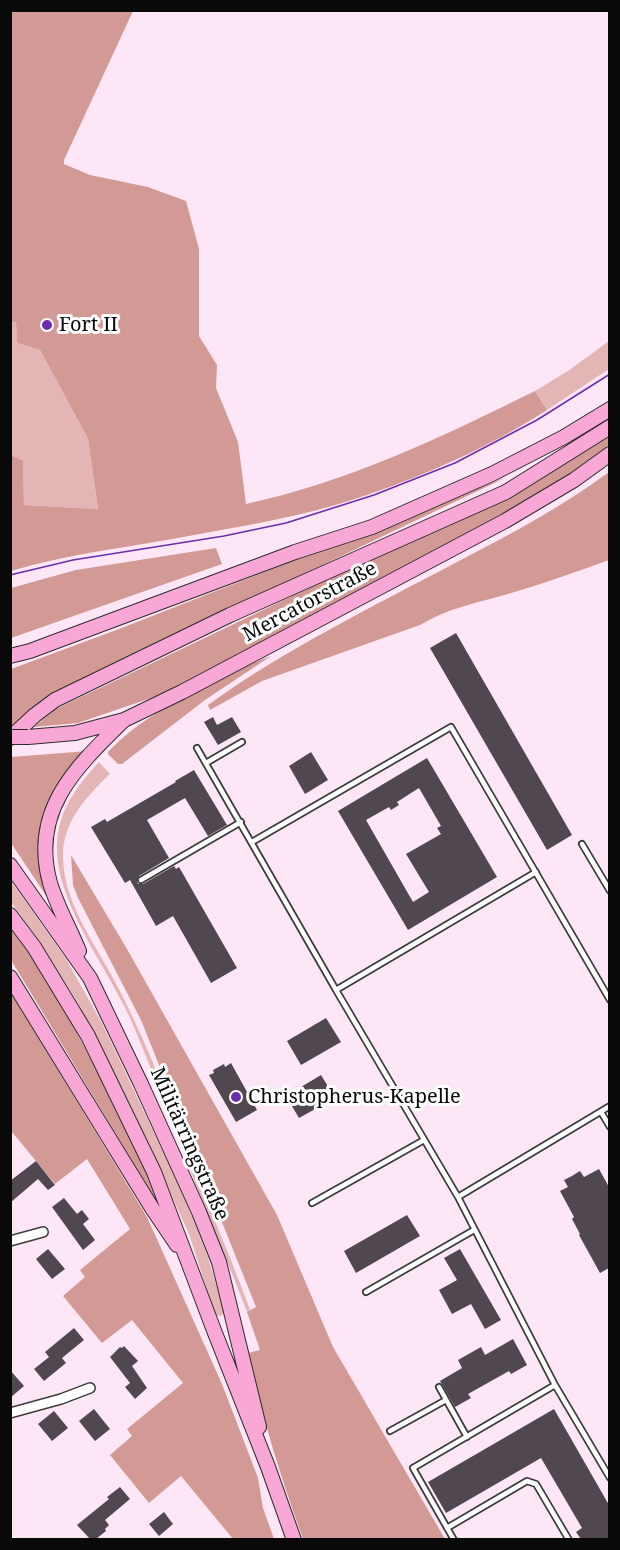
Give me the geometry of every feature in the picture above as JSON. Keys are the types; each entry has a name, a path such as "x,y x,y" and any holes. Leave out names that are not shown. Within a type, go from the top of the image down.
{"main road":[{"name":"Mercatorstraße","path":"10,656 30,651 295,552 372,527 492,474 564,437 609,409"},
{"path":"10,737 55,700 230,615 506,492 609,427"},
{"name":"Mercatorstraße","path":"10,737 28,738 75,733 124,720 182,692 505,520 574,480 609,454"},
{"path":"90,978 51,885 44,843 46,826 52,807 74,772 124,720"},
{"name":"Militärringstraße","path":"10,865 90,978 199,1212 219,1262 268,1467"},
{"name":"Militärringstraße","path":"10,915 40,956 88,1036 154,1172 294,1539"},
{"path":"10,977 152,1208 189,1263"},
{"path":"215,1333 236,1326"}],"street":[{"path":"10,1241 43,1232"},
{"path":"10,1413 61,1399 90,1388"}],"lane":[{"path":"252,842 451,727 609,1000"},
{"path":"206,763 242,742"},
{"path":"198,748 336,990 458,1197 555,1385 609,1478"},
{"path":"141,880 241,822"},
{"path":"582,844 609,891"},
{"path":"336,990 536,872"},
{"path":"458,1197 609,1106"},
{"path":"601,1112 609,1127"},
{"path":"312,1203 424,1140"},
{"path":"366,1292 474,1230"},
{"path":"454,1539 413,1468 555,1385"},
{"path":"439,1387 467,1437"},
{"path":"390,1431 446,1400"},
{"path":"447,1528 527,1481 536,1484 569,1539"}],"shaded area":[{"path":"11,10 133,11 64,164 90,175 148,187 186,201 199,249 199,336 217,365 216,388 238,442 246,504 284,495 358,471 430,441 535,391 547,410 502,437 455,460 407,480 338,504 276,520 79,555 11,571 11,455 23,461 24,505 98,509 88,439 40,350 17,343 16,322 11,322"},
{"path":"10,322 16,322 17,343 40,350 88,439 98,509 24,505 23,462 11,455"},
{"path":"609,341 609,369 547,410 535,391 568,371"},
{"path":"609,433 609,446 526,501 160,695 78,723 34,727 56,709 533,481 567,462"},
{"path":"609,472 609,560 452,610 420,625 262,681 210,710 208,705 268,665 330,629 535,520"},
{"path":"507,477 54,693 31,708 11,727 11,669"},
{"path":"216,548 222,564 11,638 11,588 76,570"},
{"path":"271,656 205,700 122,764 118,764 108,754 140,724 162,710 226,676"},
{"path":"88,751 47,807 57,912 11,843 11,757"},
{"path":"99,762 110,774 77,811 64,845 63,858 68,890 81,921 122,994 151,1058 243,1290 250,1310 247,1312 131,1020 73,912 64,889 57,845 61,821 70,799"},
{"path":"71,855 127,949 277,1215 333,1347 445,1539 303,1539 272,1447 248,1353 260,1350 247,1312 256,1307 141,1020 78,898 73,885"},
{"path":"11,881 66,959 102,1023 182,1192 207,1254 224,1312 221,1316 216,1315 214,1311 189,1234 107,1058 75,998 11,902"},
{"path":"11,928 29,952 75,1030 150,1181 159,1205 11,960"},
{"path":"11,993 147,1217 222,1384 258,1478 263,1508 274,1539 233,1539 181,1476 149,1503 110,1455 132,1436 127,1429 183,1383 132,1320 102,1343 63,1296 85,1277 80,1270 130,1229 87,1159 55,1184 11,1133"}],"building":[{"path":"456,633 572,835 547,850 430,648"},
{"path":"213,717 217,725 232,717 241,732 218,745 204,722"},
{"path":"311,752 328,780 305,794 289,766"},
{"path":"427,758 497,877 408,930 338,811","holes":["419,788 441,826 437,828 441,834 406,854 429,892 413,902 366,820 389,807 391,810 399,805 397,802"]},
{"path":"194,770 227,825 208,836 185,798 147,820 169,858 139,876 137,881 138,884 143,884 174,866 176,869 179,867 237,968 211,983 173,916 156,926 130,880 125,883 91,827 105,819 107,822"},
{"path":"326,1018 341,1042 301,1065 287,1041"},
{"name":"Christopherus-Kapelle","path":"231,1063 257,1110 236,1122 209,1075 224,1064 225,1067"},
{"path":"321,1075 335,1098 299,1118 286,1096"},
{"path":"36,1161 55,1185 48,1190 38,1179 10,1203 10,1181"},
{"path":"599,1169 609,1187 609,1268 600,1273 579,1235 572,1219 574,1217 560,1191 568,1187 564,1180 580,1171 584,1177"},
{"path":"64,1198 77,1214 82,1210 89,1219 83,1224 95,1240 83,1250 52,1207"},
{"path":"407,1215 420,1236 356,1273 344,1251"},
{"path":"48,1249 65,1269 52,1279 36,1259"},
{"path":"460,1249 501,1320 485,1329 471,1304 452,1314 439,1290 457,1280 444,1258"},
{"path":"74,1328 84,1340 62,1358 66,1363 44,1381 34,1369 49,1357 45,1352"},
{"path":"513,1339 527,1365 511,1374 509,1371 468,1394 471,1398 455,1407 440,1381 462,1368 458,1360 481,1347 485,1355"},
{"path":"124,1346 138,1361 132,1366 147,1388 135,1399 125,1387 130,1383 110,1357"},
{"path":"10,1370 24,1386 10,1398"},
{"path":"94,1409 110,1429 95,1441 79,1421"},
{"path":"554,1409 609,1505 609,1539 581,1539 576,1532 582,1528 541,1458 446,1513 428,1482"},
{"path":"54,1411 68,1428 52,1441 38,1424"},
{"path":"120,1487 130,1499 105,1520 109,1525 106,1531 96,1539 90,1539 77,1525"},
{"path":"164,1512 173,1524 159,1536 149,1524"}],"tram line":[{"path":"10,575 73,560 224,536 286,523 374,495 455,463 537,420 610,374"}],"place":[{"name":"Fort II","path":"47,325"},
{"name":"Christopherus-Kapelle","path":"236,1097"}]}
